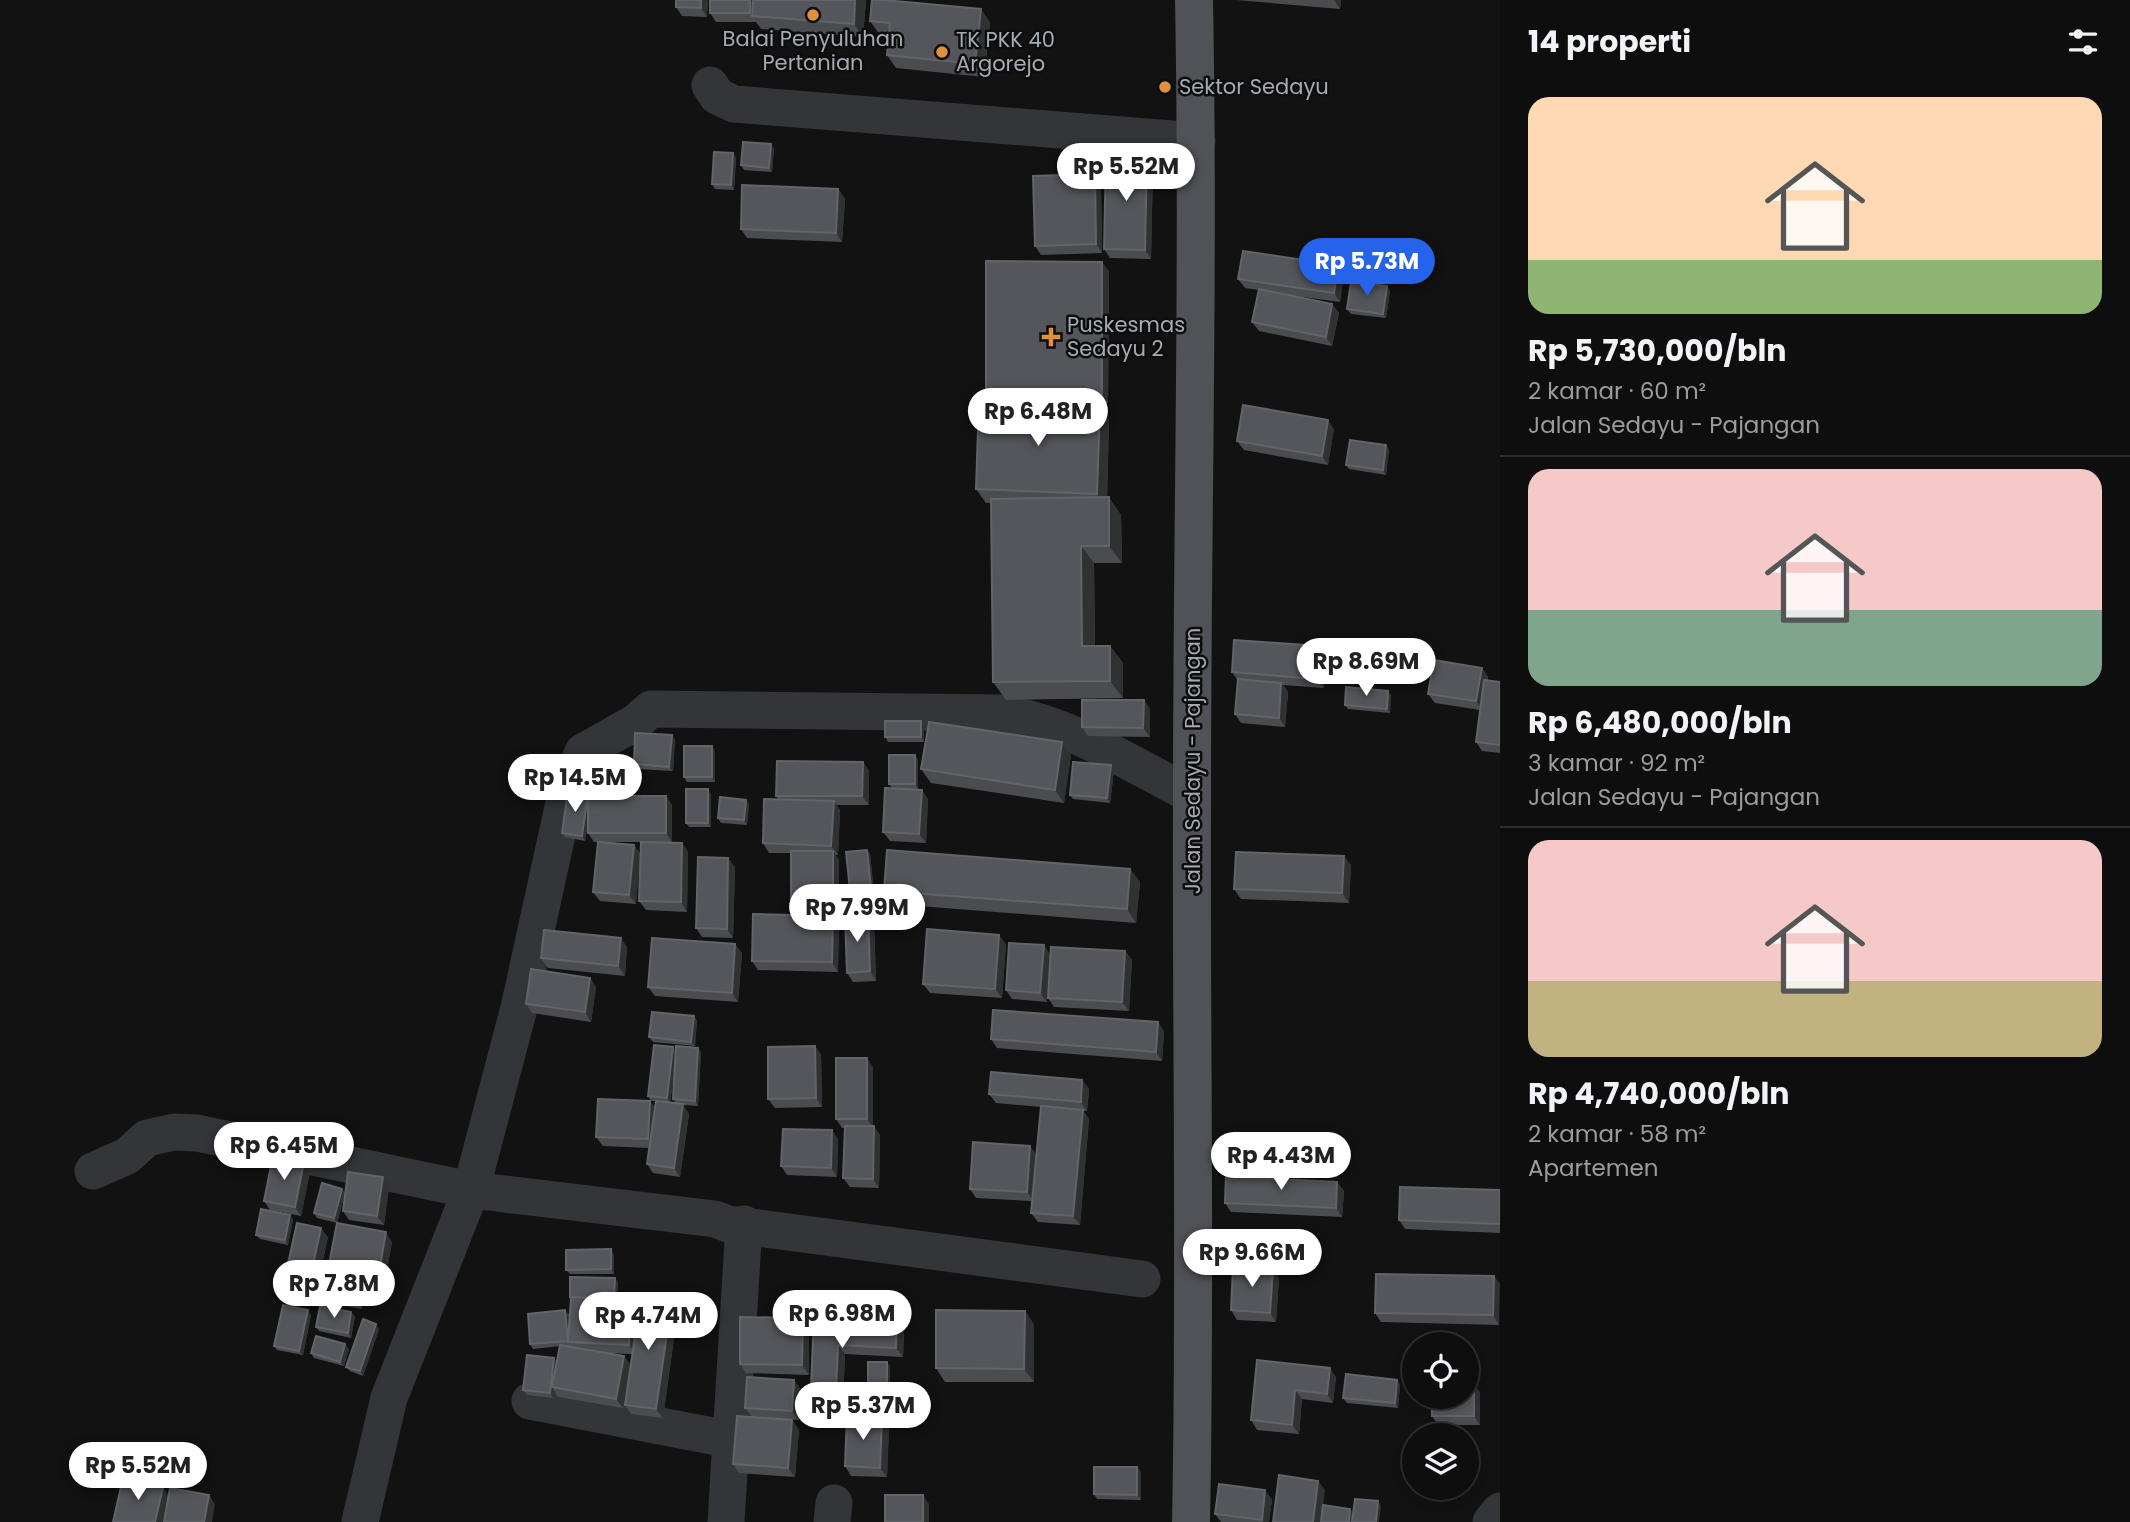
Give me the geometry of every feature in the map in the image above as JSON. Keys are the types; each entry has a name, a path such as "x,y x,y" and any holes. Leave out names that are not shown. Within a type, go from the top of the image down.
{"main road":[{"name":"Jalan Sedayu - Pajangan","path":"1191,1522 1195,1284 1192,795 1197,141 1194,0"}],"street":[{"path":"710,85 718,96 734,104 1197,141"},
{"path":"360,1522 389,1398 471,1190 519,1008 567,789 583,751 636,722 651,709 1002,713 1034,718 1067,731 1192,795"},
{"path":"93,1171 127,1156 147,1138 186,1133 471,1190 744,1224 1142,1279"},
{"path":"726,1522 744,1224"},
{"path":"530,1401 733,1440"},
{"path":"1491,1522 1500,1511"}],"building":[{"path":"676,0 701,0 701,8 676,7"},
{"path":"710,0 750,0 750,13 710,13"},
{"path":"753,0 855,0 854,24 752,16"},
{"name":"TK PKK 40 Argorejo","path":"872,0 981,9 975,64 887,55 890,23 870,21"},
{"path":"743,142 771,144 769,168 741,165"},
{"path":"714,152 733,153 731,185 712,184"},
{"path":"1106,156 1147,156 1145,250 1104,249"},
{"path":"1095,174 1096,244 1035,246 1033,176"},
{"path":"742,185 838,189 836,233 741,229"},
{"path":"1243,251 1338,265 1334,293 1238,279"},
{"name":"Puskesmas Sedayu 2","path":"986,261 1102,262 1102,394 986,393"},
{"path":"1351,282 1387,286 1383,314 1347,309"},
{"path":"1259,289 1332,304 1326,337 1252,322"},
{"path":"979,402 1100,406 1097,494 976,489"},
{"path":"1243,405 1328,420 1322,456 1237,441"},
{"path":"1350,440 1386,445 1383,470 1346,465"},
{"path":"1109,497 1109,546 1081,546 1082,646 1110,646 1110,681 993,682 991,499"},
{"path":"1234,640 1320,646 1317,679 1232,672"},
{"path":"1434,660 1482,668 1476,701 1428,694"},
{"path":"1238,679 1281,683 1279,718 1235,714"},
{"path":"1484,680 1500,682 1500,745 1476,742"},
{"path":"1346,687 1388,691 1387,709 1345,705"},
{"path":"1082,700 1144,700 1143,728 1082,727"},
{"path":"885,721 921,721 921,737 885,737"},
{"path":"929,722 1062,742 1055,790 921,769"},
{"path":"635,733 672,735 669,767 634,764"},
{"path":"684,746 712,746 712,777 684,777"},
{"path":"889,755 915,755 915,784 889,784"},
{"path":"777,761 863,762 862,796 776,796"},
{"path":"1073,762 1111,765 1107,798 1070,795"},
{"path":"885,788 922,790 919,834 883,832"},
{"path":"686,789 708,789 708,823 686,823"},
{"path":"568,791 588,794 582,836 562,833"},
{"path":"588,796 666,796 666,833 588,833"},
{"path":"720,797 746,800 744,820 718,818"},
{"path":"764,799 834,801 831,846 763,843"},
{"path":"598,842 634,845 629,895 593,892"},
{"path":"641,842 682,843 681,902 639,901"},
{"path":"867,850 873,907 852,909 846,852"},
{"path":"887,850 1130,869 1127,909 884,891"},
{"path":"791,851 833,851 833,903 791,903"},
{"path":"1236,852 1344,856 1342,893 1234,889"},
{"path":"698,857 728,858 727,929 696,928"},
{"path":"753,914 833,916 832,962 752,961"},
{"path":"868,915 870,971 847,973 845,916"},
{"path":"927,929 999,935 995,989 923,984"},
{"path":"544,930 621,938 618,966 541,958"},
{"path":"652,938 735,944 732,993 648,987"},
{"path":"1009,943 1044,945 1040,993 1006,990"},
{"path":"1051,947 1125,951 1122,1002 1048,998"},
{"path":"531,969 590,978 585,1012 526,1004"},
{"path":"993,1010 1158,1022 1156,1052 991,1039"},
{"path":"652,1012 694,1016 691,1042 649,1037"},
{"path":"654,1045 673,1047 667,1098 648,1096"},
{"path":"676,1046 698,1048 695,1101 673,1099"},
{"path":"815,1046 816,1098 768,1099 768,1047"},
{"path":"836,1058 867,1058 867,1119 836,1119"},
{"path":"991,1072 1082,1080 1081,1102 989,1094"},
{"path":"598,1099 650,1101 648,1139 596,1137"},
{"path":"656,1101 683,1104 674,1168 647,1164"},
{"path":"1041,1106 1083,1110 1073,1216 1031,1213"},
{"path":"845,1126 874,1126 873,1179 843,1178"},
{"path":"783,1129 832,1130 831,1168 781,1166"},
{"path":"973,1142 1030,1146 1027,1192 970,1189"},
{"path":"273,1156 304,1162 295,1207 264,1201"},
{"path":"348,1172 383,1177 377,1216 343,1211"},
{"path":"1226,1176 1337,1182 1336,1208 1225,1203"},
{"path":"322,1183 342,1189 334,1218 314,1213"},
{"path":"1400,1187 1500,1190 1500,1224 1399,1220"},
{"path":"261,1209 290,1215 285,1240 256,1235"},
{"path":"297,1223 321,1228 307,1292 283,1286"},
{"path":"337,1223 386,1232 379,1272 329,1264"},
{"path":"611,1249 611,1269 566,1270 566,1250"},
{"path":"1233,1266 1273,1268 1270,1313 1231,1310"},
{"path":"1376,1274 1494,1276 1493,1315 1375,1313"},
{"path":"570,1277 615,1278 614,1298 570,1297"},
{"path":"327,1280 362,1286 359,1304 325,1298"},
{"path":"641,1295 672,1300 656,1409 625,1405"},
{"path":"571,1297 632,1300 629,1345 568,1342"},
{"path":"283,1305 308,1310 299,1351 274,1346"},
{"path":"320,1306 351,1312 348,1333 316,1327"},
{"path":"565,1310 568,1341 530,1344 528,1314"},
{"path":"936,1310 1025,1311 1024,1369 936,1368"},
{"path":"814,1314 897,1318 896,1348 838,1345 835,1413 810,1412"},
{"path":"740,1317 803,1318 802,1365 740,1364"},
{"path":"363,1319 376,1324 360,1371 346,1367"},
{"path":"316,1336 345,1344 340,1362 311,1353"},
{"path":"560,1345 624,1356 616,1399 552,1387"},
{"path":"527,1355 554,1358 550,1393 523,1390"},
{"path":"1257,1360 1330,1368 1327,1394 1295,1390 1292,1425 1251,1420"},
{"path":"868,1362 887,1362 887,1406 848,1406 848,1391 868,1391"},
{"path":"1346,1374 1397,1380 1395,1403 1343,1398"},
{"path":"747,1377 794,1380 792,1411 745,1408"},
{"path":"1432,1409 1474,1409 1474,1416 1432,1416"},
{"path":"847,1415 882,1417 880,1468 845,1466"},
{"path":"737,1416 792,1420 788,1468 733,1464"},
{"path":"1094,1467 1137,1467 1137,1495 1094,1494"},
{"path":"1279,1475 1318,1481 1313,1522 1273,1522"},
{"path":"123,1478 163,1487 155,1522 113,1522"},
{"path":"1219,1484 1265,1490 1262,1520 1215,1514"},
{"path":"170,1488 209,1495 204,1522 164,1522"},
{"path":"885,1495 923,1495 923,1522 885,1522"},
{"path":"1355,1499 1378,1501 1376,1522 1352,1522"},
{"path":"1323,1505 1350,1509 1349,1522 1321,1522"}],"place":[{"name":"Balai Penyuluhan Pertanian","path":"813,15"},
{"name":"TK PKK 40 Argorejo","path":"942,52"},
{"name":"Sektor Sedayu","path":"1165,87"},
{"name":"Puskesmas Sedayu 2","path":"1051,337"}]}
